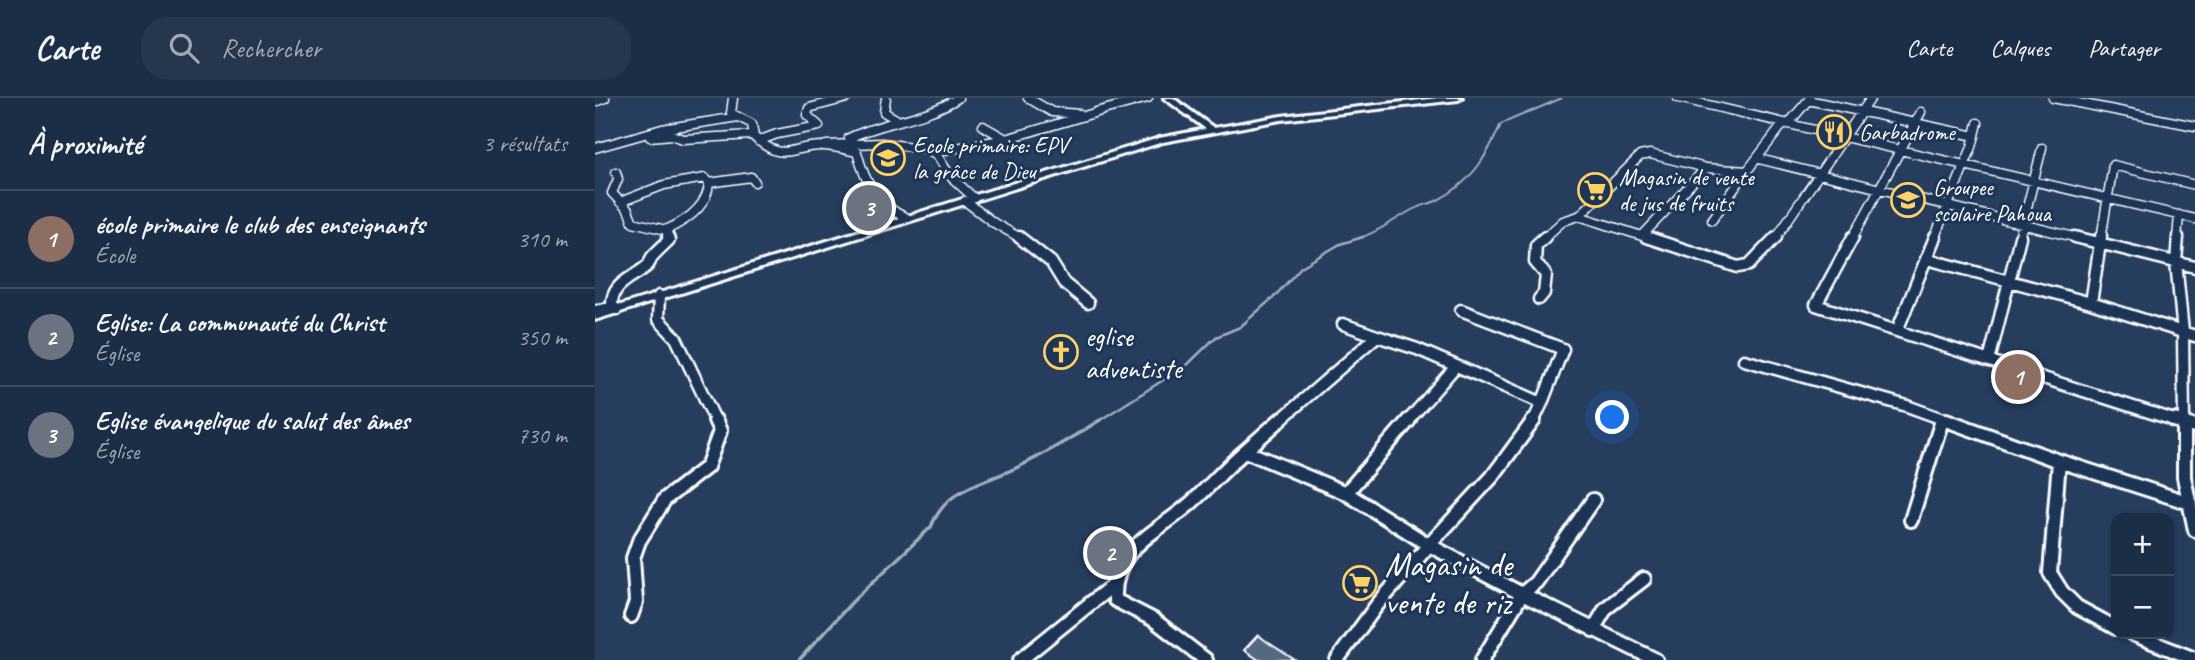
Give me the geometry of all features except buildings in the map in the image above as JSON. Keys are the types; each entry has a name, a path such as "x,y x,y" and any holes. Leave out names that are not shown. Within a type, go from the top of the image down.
{"street":[{"path":"595,102 605,98"},
{"path":"733,98 731,111 754,127 755,138"},
{"path":"633,138 672,135 683,139 755,138 777,134 819,126 807,115 809,108 847,98"},
{"path":"886,98 884,112 899,121"},
{"path":"907,218 888,211 875,198 855,146 849,138 862,131 941,108 958,98"},
{"path":"1028,98 1052,112 1084,115"},
{"path":"823,146 842,150 855,146 906,145 934,152 1006,139 1148,98"},
{"path":"1168,98 1212,130"},
{"path":"595,317 1162,140 1281,118 1458,98"},
{"path":"1678,98 2195,219"},
{"path":"1579,216 1738,267 1746,267 1773,242 1871,98"},
{"path":"2053,98 2195,126"},
{"path":"1712,220 1747,171 1809,99 1975,136"},
{"path":"2106,99 2106,109"},
{"path":"1052,112 1048,117 1065,122"},
{"path":"1921,112 1816,305 2189,425"},
{"path":"595,147 607,150 612,144 670,127 739,117"},
{"path":"1897,331 1964,166 1978,123"},
{"path":"983,126 1006,139"},
{"path":"755,138 781,155 842,141 855,146"},
{"path":"1989,361 2042,148"},
{"path":"934,152 950,177 994,223 1032,245 1051,262 1064,283 1088,303"},
{"path":"1539,299 1544,293 1546,275 1535,262 1536,245 1563,221 1579,216 1642,154 1706,168 1747,171"},
{"path":"1759,159 2195,267"},
{"path":"2091,303 2113,165 2195,185"},
{"path":"1642,236 1706,168"},
{"path":"615,172 617,183 612,193 620,202 628,210 633,222 666,230 698,208 708,196 709,183 705,178 675,182 620,202"},
{"path":"709,183 745,177 753,177 755,182"},
{"path":"2179,215 2176,262 2189,425 2184,477 2195,530"},
{"path":"615,309 611,304 617,288 626,278 649,265 653,257 667,244 669,237 666,230"},
{"path":"1927,258 2195,335"},
{"path":"631,616 637,597 634,590 633,556 650,520 664,499 708,466 720,431 676,338 658,319 659,296"},
{"path":"595,310 615,309"},
{"path":"1337,660 1377,605 1495,473 1526,432 1542,403 1563,349 1461,310"},
{"path":"1343,324 1378,334 1542,403"},
{"path":"1020,660 1112,586 1120,566 1131,552 1184,509 1245,451 1378,334"},
{"path":"1744,360 1907,406 2059,461 2190,503"},
{"path":"1346,493 1455,366"},
{"path":"1911,520 1942,419"},
{"path":"1245,451 1346,493 1429,545 1656,660"},
{"path":"2059,461 2050,573 2057,588 2078,610 2111,626"},
{"path":"1482,660 1522,594 1536,582 1593,500"},
{"path":"1593,630 1606,608 1644,579"},
{"path":"1112,586 1115,600 1120,605 1154,620 1206,660"},
{"path":"2145,639 2195,659"}],"waterway":[{"path":"1358,238 1413,209 1448,194 1476,169 1501,124 1562,98"},
{"path":"1358,238 1363,237"},
{"path":"1097,422 1187,365 1216,337 1240,327 1276,295 1301,267 1340,244 1358,238"},
{"path":"799,660 853,601 931,527 938,513 957,494 1029,462 1100,420"}],"place":[{"name":"Garbadrome","path":"1834,132"},
{"name":"Ecole primaire: EPV la grâce de Dieu","path":"888,158"},
{"name":"Magasin de vente de jus de fruits","path":"1595,190"},
{"name":"Groupee scolaire Pahoua","path":"1908,200"},
{"name":"Eglise évangelique du salut des âmes","path":"869,208"},
{"name":"eglise adventiste","path":"1061,352"},
{"name":"école primaire le club des enseignants","path":"2018,377"},
{"name":"Eglise: La communauté du Christ","path":"1110,553"},
{"name":"Magasin de vente de riz","path":"1360,583"}]}
